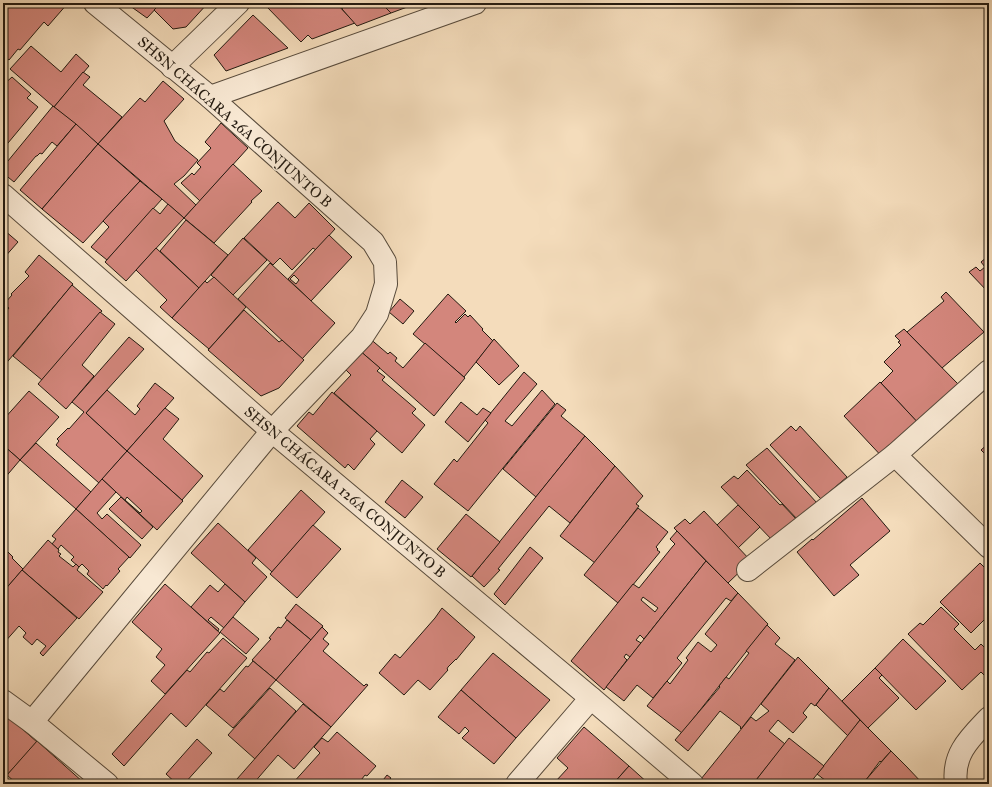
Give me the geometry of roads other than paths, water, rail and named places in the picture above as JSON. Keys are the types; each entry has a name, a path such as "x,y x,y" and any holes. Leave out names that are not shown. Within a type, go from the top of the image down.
{"street":[{"name":"SHSN CHÁCARA 26A CONJUNTO B","path":"32,722 272,431 362,337 377,314 386,284 385,262 373,242 210,98 95,3"},
{"path":"172,67 238,3"},
{"path":"210,98 475,3"},
{"name":"SHSN CHÁCARA 126A CONJUNTO B","path":"3,195 66,252 272,431 692,784"},
{"path":"748,570 896,454 989,371"},
{"path":"896,454 989,547"},
{"path":"517,784 591,698"},
{"path":"3,701 32,722 107,784"},
{"path":"956,778 958,758 968,740 989,718"}]}
